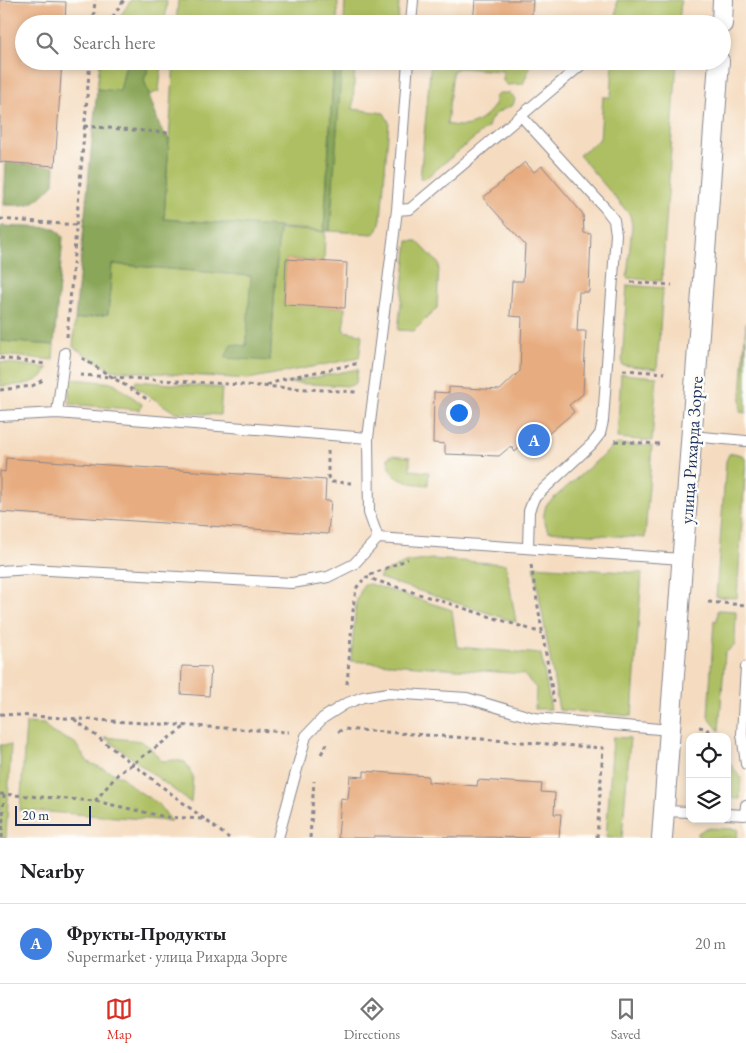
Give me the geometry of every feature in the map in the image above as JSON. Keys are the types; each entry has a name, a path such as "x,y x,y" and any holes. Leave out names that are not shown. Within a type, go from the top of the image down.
{"street":[{"path":"722,15 723,0"},
{"name":"улица Рихарда Зорге","path":"662,838 718,70"}],"lane":[{"path":"412,15 413,0"},
{"path":"378,538 370,513 368,438 380,359 397,210 407,70"},
{"path":"397,210 410,209 522,117 575,70"},
{"path":"522,117 605,208 614,220 616,234 604,412 600,434 592,444 534,498 528,511 528,547"},
{"path":"57,413 65,353"},
{"path":"0,416 57,413 368,438"},
{"path":"691,436 746,441"},
{"path":"378,538 682,558"},
{"path":"0,571 30,569 292,583 328,577 354,564 378,538"},
{"path":"746,667 742,734 746,764"},
{"path":"278,838 306,736 323,718 345,704 364,697 388,692 467,698 534,718 670,730"},
{"path":"731,814 745,815 746,805"},
{"path":"664,811 686,812"}],"path":[{"path":"94,15 95,0"},
{"path":"114,15 124,0"},
{"path":"89,70 65,353 77,354 152,402"},
{"path":"84,126 169,133"},
{"path":"0,219 76,225"},
{"path":"625,282 672,285"},
{"path":"0,358 52,365 73,374 374,393"},
{"path":"264,386 286,378 380,359"},
{"path":"0,390 32,386 41,382 49,374 52,365"},
{"path":"618,370 665,373"},
{"path":"329,434 328,477 332,482 369,483"},
{"path":"600,434 616,441 659,444"},
{"path":"344,729 354,600 357,587 366,578 394,564 416,558"},
{"path":"539,563 530,562 557,721"},
{"path":"354,564 366,578 542,633"},
{"path":"708,602 746,604"},
{"path":"0,714 286,731"},
{"path":"74,719 229,838"},
{"path":"95,801 118,774 186,726"},
{"path":"699,727 705,728 711,733"},
{"path":"334,735 344,729 603,748 597,838"},
{"path":"320,758 330,740"},
{"path":"310,838 315,775"},
{"path":"2,838 2,794 95,801 166,817 204,819"}],"green space":[{"path":"131,0 167,0 166,15 121,15"},
{"path":"178,0 338,0 337,15 177,15"},
{"path":"345,0 399,0 398,15 344,15"},
{"path":"617,0 681,0 680,15 616,15"},
{"path":"99,70 125,70 120,92 97,89"},
{"path":"125,70 148,70 144,80 160,127 169,140 164,219 279,227 270,361 225,358 231,344 246,346 251,276 112,264 108,314 75,320 97,89 120,91"},
{"path":"143,70 161,70 159,91 149,95"},
{"path":"173,70 333,70 324,231 164,219"},
{"path":"333,70 341,70 330,231 324,231"},
{"path":"340,70 355,70 353,109 384,113 389,122 381,219 378,230 373,234 330,231"},
{"path":"430,70 455,70 453,71 447,124 462,126 474,123 485,116 495,105 495,97 499,93 510,93 515,99 513,105 494,115 488,127 426,178 420,179"},
{"path":"488,70 529,70 523,84 507,85 503,81 503,71"},
{"path":"612,70 676,70 662,281 627,278 632,225 630,215 579,155 600,139 603,97 611,97"},
{"path":"6,163 55,166 54,184 32,203 4,205"},
{"path":"0,226 55,228 63,237 54,345 0,341"},
{"path":"279,229 325,232 324,261 286,259 284,304 345,308 344,331 361,334 362,337 359,358 248,379 111,370 73,347 75,320 108,314 112,264 252,276 246,346 270,361"},
{"path":"408,241 417,241 439,264 437,308 414,331 398,330"},
{"path":"627,285 663,288 657,369 622,365"},
{"path":"746,322 746,413 740,412"},
{"path":"0,341 54,345 53,360 0,355"},
{"path":"0,362 48,368 45,374 34,381 20,385 0,386"},
{"path":"358,369 356,383 350,386 286,383"},
{"path":"621,374 657,377 652,441 617,438"},
{"path":"74,379 114,383 142,404 140,410 70,404 68,381"},
{"path":"136,381 222,388 220,415 174,412 134,386"},
{"path":"616,444 652,446 645,538 548,531 543,518 546,505"},
{"path":"729,454 742,455 746,460 737,598 716,597 726,461"},
{"path":"392,455 410,457 410,470 429,472 428,485 414,484 401,480 396,476 389,466 388,458"},
{"path":"431,559 506,564 516,622 379,578 381,574 405,563"},
{"path":"534,566 642,573 632,716 559,710"},
{"path":"370,584 452,610 457,647 541,654 551,709 535,709 536,688 523,674 351,661 356,603 363,585"},
{"path":"718,610 736,611 735,645 725,653 719,731 708,717 714,620 717,621"},
{"path":"26,723 44,724 51,732 75,743 88,762 122,777 135,789 159,804 171,821 20,810"},
{"path":"104,737 141,741 151,748 161,761 175,760 185,762 193,776 191,803"},
{"path":"613,737 630,738 622,838 606,838"},
{"path":"0,745 11,745 6,838 0,838"},
{"path":"731,764 741,778 740,799 731,798"},
{"path":"706,828 738,829 737,838 698,838 698,833"}],"building":[{"path":"0,0 66,2 65,15 15,15 15,70 61,70 55,166 0,162"},
{"path":"475,0 533,0 532,15 474,15"},
{"path":"525,162 534,172 542,166 583,214 584,233 591,234 589,292 579,292 577,331 586,331 583,394 569,405 574,412 532,448 526,441 515,452 511,446 499,456 445,454 445,444 433,443 434,392 449,393 449,387 500,390 520,371 522,317 510,316 512,281 523,281 525,245 483,198"},
{"path":"286,259 347,263 345,308 284,305"},
{"path":"6,458 326,480 325,501 331,501 328,534 0,512 0,471 5,472"},
{"path":"182,666 211,667 209,696 181,694"},
{"path":"364,771 428,776 428,782 477,786 478,780 542,784 541,792 555,793 554,814 561,814 559,838 374,836 374,838 338,838 341,798 348,799 350,776 364,777"}],"place":[{"name":"Фрукты-Продукты","path":"534,440"}]}
